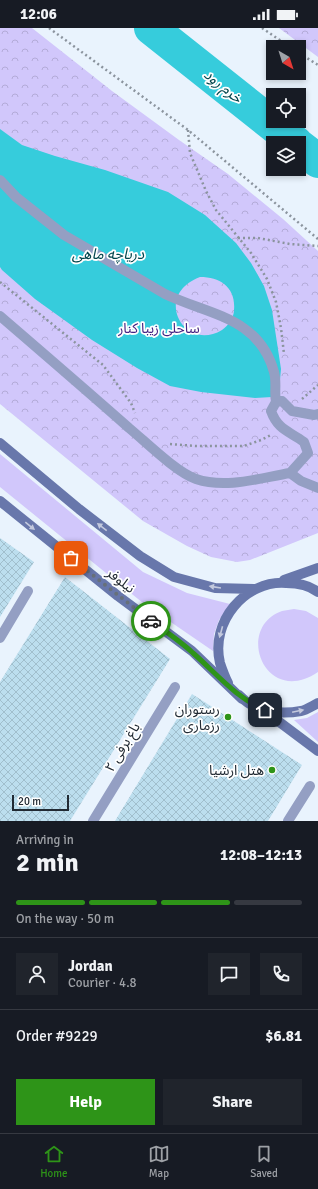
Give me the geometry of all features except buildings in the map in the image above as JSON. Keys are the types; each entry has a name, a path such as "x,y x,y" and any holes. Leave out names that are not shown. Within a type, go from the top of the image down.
{"main road":[{"path":"0,443 140,556 174,577 215,588 254,589"},
{"name":"نیلوفر","path":"0,501 118,596 192,652 242,699"},
{"path":"318,568 278,582 266,584 254,589 236,602 224,620 219,641 220,662 228,682 242,699 253,706 283,713 302,711 318,703"},
{"path":"278,582 298,583 318,592"},
{"path":"265,710 318,751"}],"street":[{"path":"0,180 16,197 64,235 143,282 180,301 230,319 246,329 260,342 271,362 275,374 276,400 271,411 273,418 281,428 304,442 308,453 290,473 243,481 218,483 197,479 183,473 0,316"},
{"path":"276,400 282,401 292,411 314,415 318,414"},
{"path":"290,473 301,481 318,488"},
{"path":"0,638 28,591"},
{"name":"باغ برفی ۲","path":"93,821 174,687"},
{"path":"288,821 310,786"}],"path":[{"path":"49,28 188,130 318,239"},
{"path":"262,28 280,40"},
{"path":"306,57 318,65"},
{"path":"188,130 190,153 206,191 216,210 251,253 267,280 276,302 284,355"},
{"path":"238,238 258,238 290,244 318,246"},
{"path":"0,282 102,365 131,403 137,416"},
{"path":"152,447 167,444 195,446 244,446 261,440 281,428"}],"green space":[{"name":"ساحلی زیبا کنار","path":"0,28 32,28 112,91 228,174 283,219 318,251 318,533 250,560 237,562 211,557 187,546 143,521 0,404"},
{"path":"279,28 318,28 318,57 306,48 306,40 295,40"},
{"path":"0,454 143,572 187,593 230,604 219,620 214,634 213,651 143,603 0,487"},
{"path":"294,609 306,611 318,618 318,672 299,680 283,680 271,673 262,661 258,647 260,633 268,620 282,611"},
{"path":"318,712 318,742 294,720 307,718"}],"water":[{"name":"دریاچه ماهی","path":"0,129 22,145 105,170 168,192 205,215 236,243 251,263 264,286 272,310 281,369 279,390 272,397 255,398 201,392 170,386 137,368 92,340 35,299 0,267","holes":["200,277 221,282 230,290 234,302 234,313 230,322 222,330 208,335 196,334 186,328 179,319 176,308 178,296 186,285"]}],"waterway":[{"name":"خرم رود","path":"151,28 287,136"},
{"name":"خرم رود","path":"306,152 318,161"}],"way so far":[{"path":"71,558 151,621"}],"place":[{"name":"رستوران رزماری","path":"228,717"},
{"name":"هتل ارشیا","path":"272,770"}],"route":[{"path":"151,621 192,652 242,699 253,706 265,710"}]}
